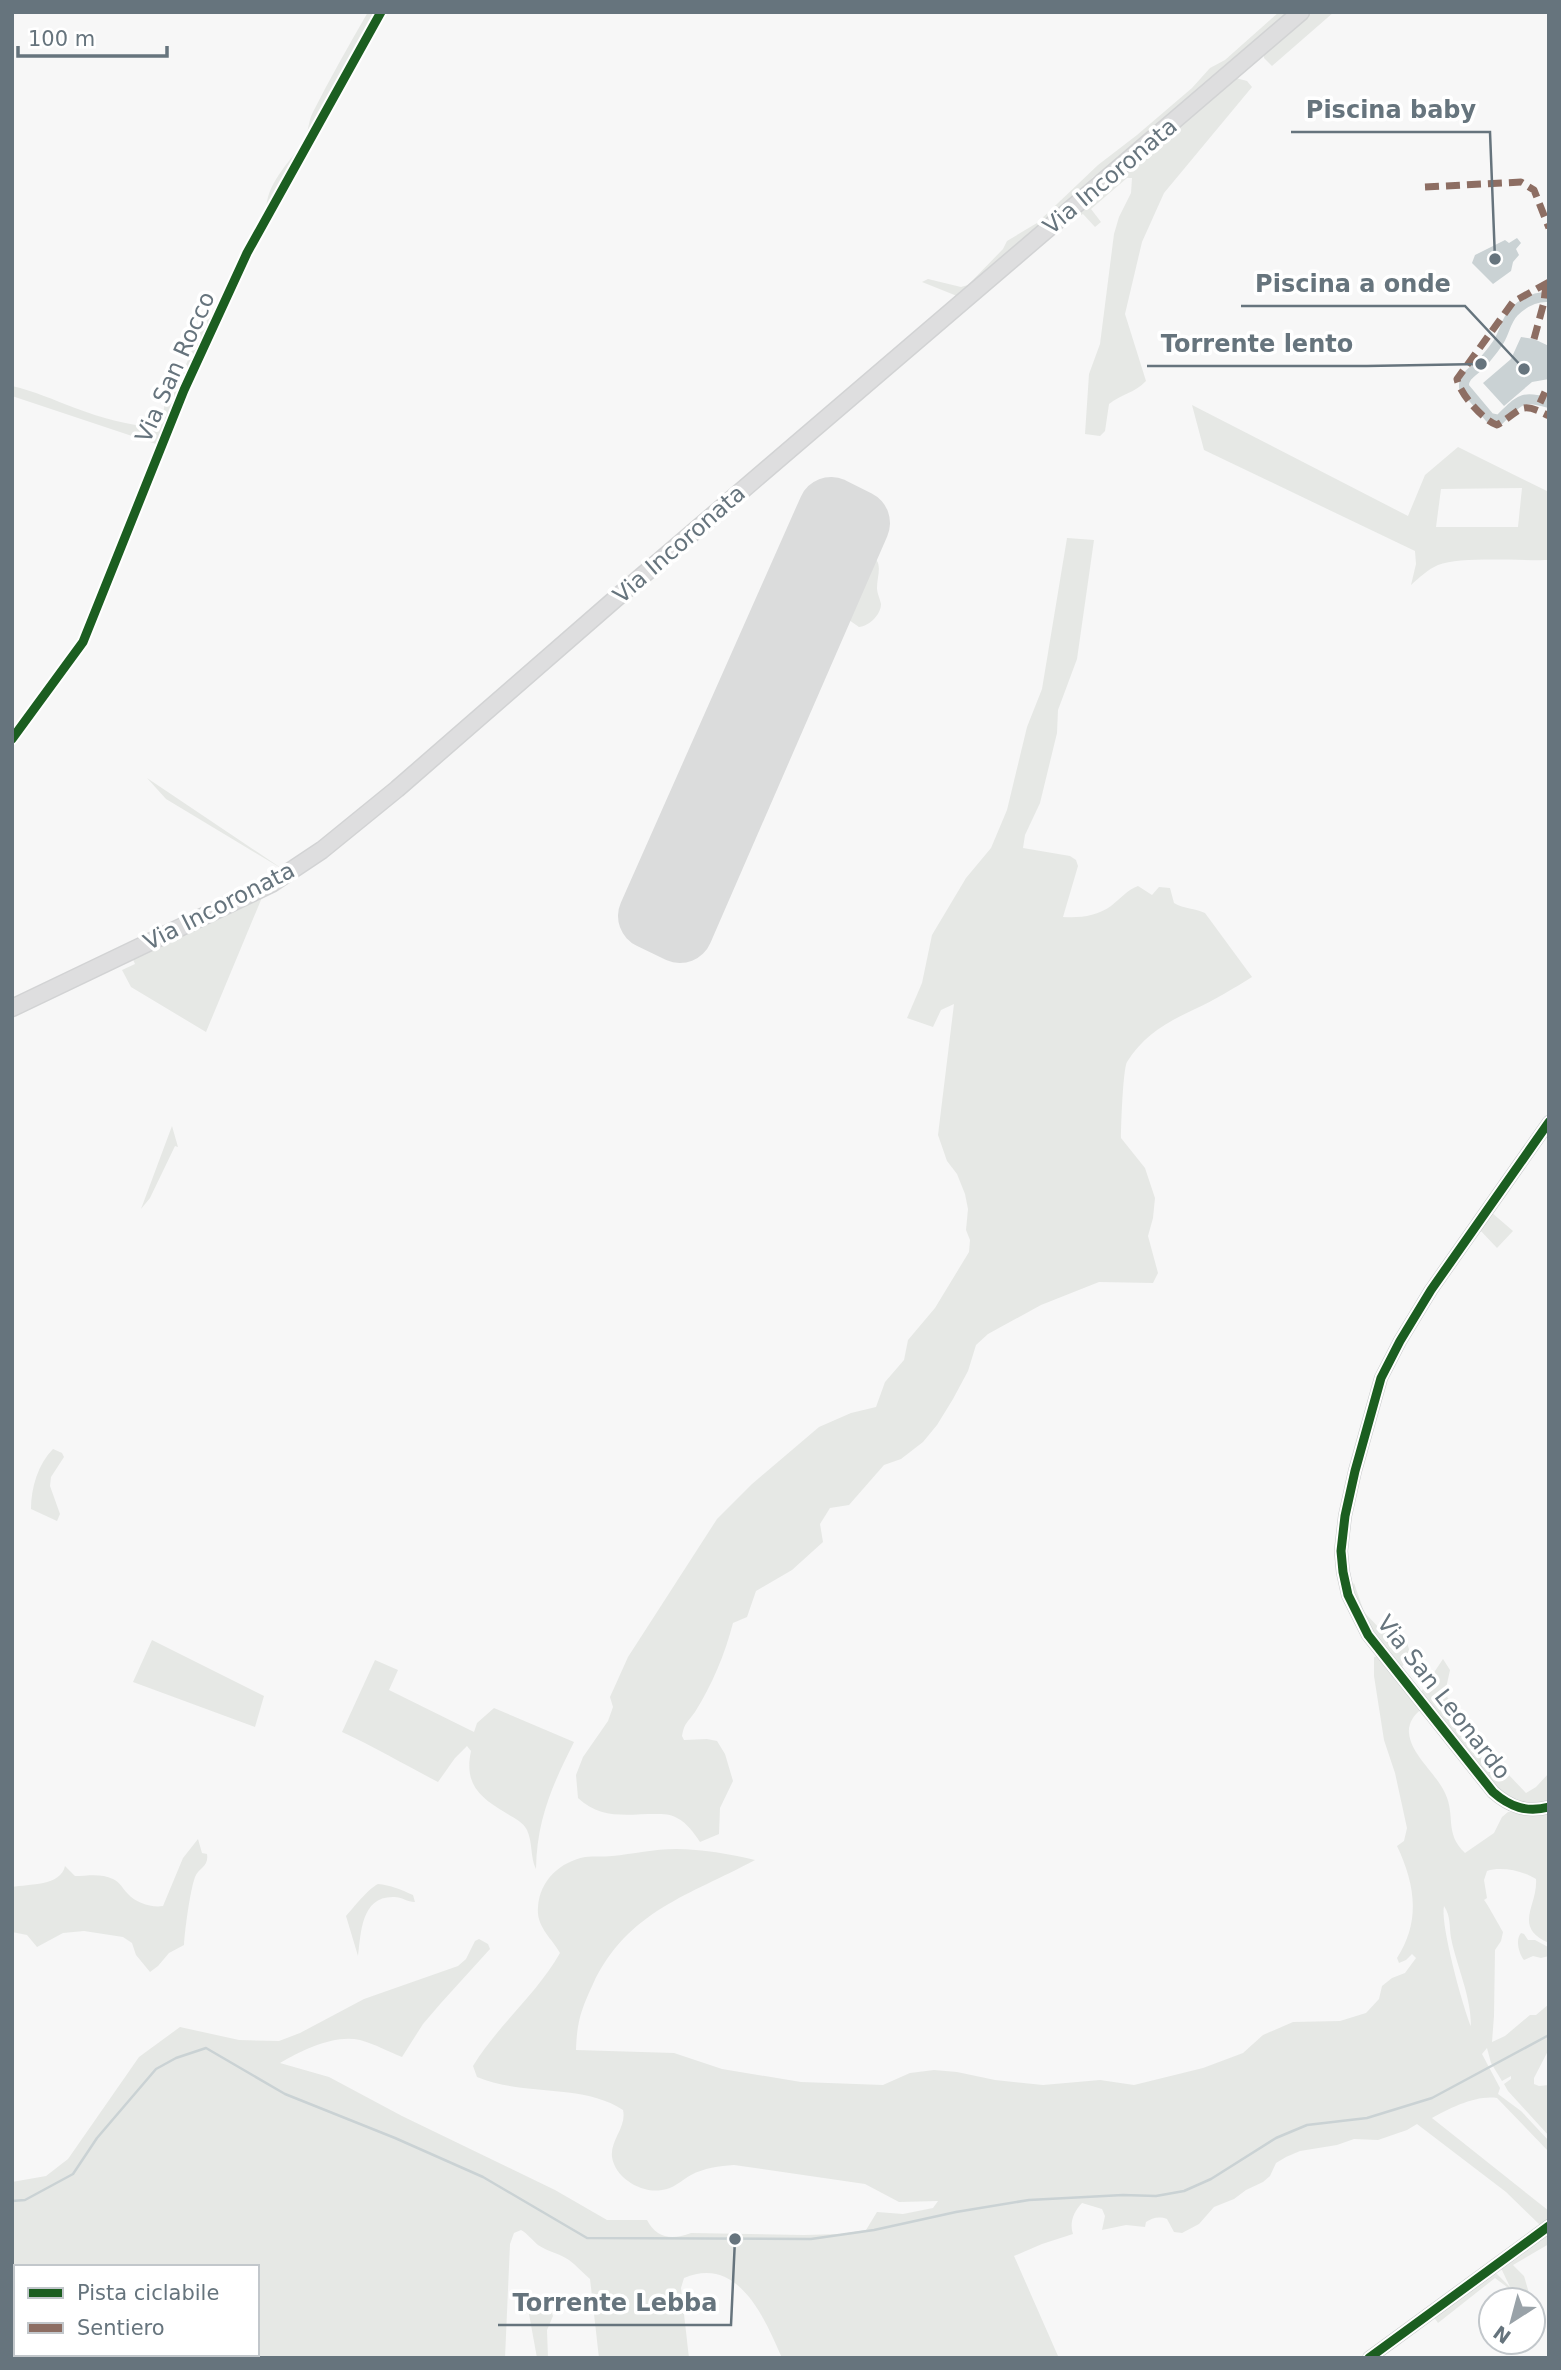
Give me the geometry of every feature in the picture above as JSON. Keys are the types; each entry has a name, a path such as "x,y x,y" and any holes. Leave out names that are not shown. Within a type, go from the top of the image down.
{"main road":[{"name":"Via Incoronata","path":"12,1008 271,884 322,849 397,789 581,628 1301,12"}],"street":[{"name":"Via San Rocco","path":"12,739 83,642 184,390 247,253 381,12"},
{"name":"Via San Leonardo","path":"1549,1122 1431,1290 1381,1378 1355,1471 1341,1551 1348,1595 1368,1635 1493,1792 1506,1803 1530,1811 1549,1807"},
{"path":"1369,2358 1549,2226"}],"shaded area":[{"path":"368,12 377,12 266,212 274,183 305,138 313,112"},
{"path":"1279,12 1293,12 1112,168 1093,177 1076,198 962,298 922,282 928,279 961,287 968,285 1003,249 1007,241 1037,223 1098,165 1137,135 1192,88 1210,68 1225,60"},
{"path":"1309,12 1334,12 1272,66 1264,58 1264,52"},
{"path":"1232,77 1247,81 1252,87 1164,193 1142,242 1125,314 1146,381 1109,404 1105,431 1100,436 1085,434 1089,374 1100,344 1114,234 1131,193 1132,178 1127,178 1091,209 1101,222 1095,227 1083,214 1063,225"},
{"path":"1517,238 1521,243 1516,249 1519,255 1513,262 1511,271 1493,284 1472,263 1475,255 1505,240 1509,243"},
{"path":"216,318 159,445 12,396 12,386 105,418 156,428 161,426 168,384 185,367 196,341 197,323"},
{"path":"1521,337 1549,346 1549,379 1532,382 1504,406 1483,383 1511,359"},
{"path":"1192,405 1408,516 1425,475 1458,447 1549,492 1549,560 1448,562 1430,569 1411,585 1416,564 1415,551 1204,450","holes":["1522,488 1518,527 1436,527 1441,489"]},
{"path":"1067,538 1094,540 1077,659 1058,710 1057,733 1040,803 1025,835 1023,848 1070,856 1076,860 1078,866 1063,917 1082,917 1100,912 1138,886 1152,895 1159,887 1170,888 1174,903 1205,913 1252,977 1157,1030 1127,1062 1121,1138 1145,1168 1155,1198 1148,1236 1158,1273 1153,1283 1099,1282 1041,1305 988,1334 976,1345 968,1371 953,1399 923,1442 901,1459 884,1465 849,1505 830,1508 820,1524 823,1542 792,1570 756,1591 747,1617 733,1623 722,1658 695,1712 685,1725 682,1736 684,1740 717,1741 725,1754 733,1781 720,1808 719,1834 700,1842 687,1825 672,1816 625,1815 596,1810 578,1798 576,1775 583,1757 608,1721 613,1707 610,1697 628,1657 717,1519 752,1484 819,1427 851,1413 876,1407 885,1382 904,1360 908,1340 935,1308 969,1252 965,1194 957,1174 947,1161 938,1135 954,1004 941,1010 933,1027 907,1018 922,983 932,935 966,878 991,848 1007,810 1027,727 1042,689"},
{"path":"868,555 877,560 877,588 881,604 874,619 859,627 849,620 849,613 858,591 860,561"},
{"path":"147,778 284,870 166,799"},
{"path":"263,895 206,1032 131,987 122,970 135,964 132,957"},
{"path":"172,1126 178,1147 175,1146 150,1198 141,1209"},
{"path":"1491,1212 1513,1231 1497,1248 1479,1229"},
{"path":"53,1449 64,1457 51,1477 50,1486 60,1514 57,1521 31,1509 36,1477"},
{"path":"1354,1583 1364,1612 1382,1631 1388,1621 1406,1639 1410,1655 1400,1670 1365,1619 1351,1587"},
{"path":"152,1640 264,1696 255,1727 133,1682"},
{"path":"1379,1656 1421,1710 1411,1723 1411,1741 1445,1793 1452,1831 1465,1853 1494,1833 1502,1817 1508,1812 1549,1809 1549,1943 1538,1937 1529,1923 1536,1879 1512,1870 1487,1871 1484,1880 1487,1898 1484,1900 1503,1932 1495,1950 1492,2042 1505,2036 1530,2015 1536,2015 1549,2004 1549,2049 1534,2078 1534,2084 1549,2085 1549,2136 1508,2091 1504,2084 1511,2076 1502,2081 1491,2063 1487,2048 1482,2054 1500,2088 1498,2094 1521,2111 1549,2141 1549,2152 1497,2098 1472,2100 1432,2118 1549,2211 1549,2220 1541,2226 1506,2192 1417,2124 1378,2140 1354,2139 1337,2145 1300,2151 1286,2157 1276,2163 1270,2176 1263,2182 1214,2207 1199,2224 1182,2233 1174,2232 1167,2219 1161,2218 1146,2222 1145,2227 1126,2225 1102,2230 1105,2216 1102,2209 1082,2203 1073,2217 1073,2234 1014,2256 1058,2356 1056,2358 782,2358 767,2325 746,2294 734,2282 720,2275 703,2273 684,2278 681,2288 689,2358 599,2358 590,2279 569,2260 538,2245 521,2230 514,2233 510,2244 505,2358 127,2358 126,2356 259,2356 259,2265 14,2265 14,2344 12,2342 12,2182 46,2176 68,2159 139,2057 180,2027 239,2040 279,2041 300,2033 364,1999 458,1966 479,1939 488,1944 490,1949 423,2024 402,2057 360,2040 340,2039 308,2048 280,2063 329,2077 402,2116 555,2190 607,2220 647,2220 655,2231 666,2236 678,2237 691,2233 841,2234 866,2230 877,2212 903,2214 933,2208 938,2201 899,2202 865,2184 734,2165 701,2171 666,2189 654,2191 638,2187 618,2172 612,2157 613,2145 623,2122 623,2110 590,2096 514,2087 477,2077 473,2066 483,2051 540,1983 560,1953 539,1921 538,1907 547,1881 560,1868 576,1859 676,1849 716,1852 755,1860 662,1908 624,1939 607,1959 589,1993 579,2023 576,2050 674,2053 722,2069 801,2082 883,2085 910,2073 934,2070 1043,2085 1100,2080 1134,2085 1203,2068 1243,2053 1263,2035 1293,2022 1340,2021 1366,2013 1379,1999 1382,1986 1405,1973 1416,1958 1412,1954 1399,1963 1397,1958 1410,1930 1412,1916 1413,1902 1408,1874 1397,1846 1404,1841 1407,1828 1395,1773 1384,1740 1374,1676 1374,1657","holes":["1444,1906 1449,1918 1451,1938 1469,2004 1471,2026 1449,1947"]},
{"path":"1443,1659 1450,1670 1447,1697 1488,1748 1487,1752 1526,1793 1549,1773 1547,1801 1532,1806 1506,1798 1419,1695"},
{"path":"375,1660 398,1670 389,1690 474,1732 477,1723 494,1708 574,1742 547,1803 539,1834 536,1869 525,1827 481,1795 472,1781 469,1762 471,1751 467,1746 438,1782 342,1732"},
{"path":"198,1839 202,1853 207,1854 207,1858 193,1883 184,1945 169,1953 150,1972 136,1955 132,1943 123,1937 84,1931 63,1933 37,1947 27,1935 12,1932 12,1887 51,1881 62,1873 65,1866 75,1876 99,1875 113,1879 135,1900 163,1906 183,1858"},
{"path":"378,1884 413,1895 415,1902 394,1897 383,1898 375,1903 369,1909 362,1927 358,1956 346,1916"},
{"path":"1521,1933 1528,1940 1535,1940 1548,1947 1549,1956 1533,1956 1524,1960 1518,1947"},
{"path":"1549,2230 1549,2244 1513,2265 1524,2276 1527,2286 1510,2286 1501,2268"},
{"path":"1495,2272 1509,2286 1495,2278 1485,2286 1477,2286 1477,2292 1438,2323 1433,2316"},
{"path":"540,2298 549,2305 553,2316 547,2330 548,2358 537,2358 529,2314 531,2304"}],"waterway":[{"path":"1549,297 1530,300 1514,312 1497,344 1467,376 1464,383 1464,387 1490,418 1499,420 1511,408 1526,399 1549,403"},
{"path":"12,2201 25,2200 73,2174 97,2138 156,2069 176,2058 206,2048 285,2094 483,2177 587,2238 811,2239 874,2230 1029,2200 1156,2196 1184,2191 1211,2179 1276,2138 1307,2125 1367,2118 1432,2098 1549,2035"}],"runway":[{"path":"831,510 857,523 680,930 651,916 831,510"}],"marked path":[{"path":"1425,187 1521,182 1534,190 1549,228"},
{"path":"1549,282 1513,302 1457,379 1473,406 1497,425 1526,408 1549,416"},
{"path":"1534,339 1546,284"},
{"path":"1540,403 1545,392"}],"cycle path":[{"path":"12,739 83,642 184,390 247,253 381,12"},
{"path":"1549,1122 1431,1290 1381,1378 1355,1471 1341,1551 1348,1595 1368,1635 1493,1792 1506,1802 1519,1807 1549,1807"},
{"path":"1369,2358 1549,2226"}],"place":[{"name":"Piscina baby","path":"1495,259"},
{"name":"Torrente lento","path":"1481,364"},
{"name":"Piscina a onde","path":"1524,369"},
{"name":"Torrente Lebba","path":"735,2239"}]}
